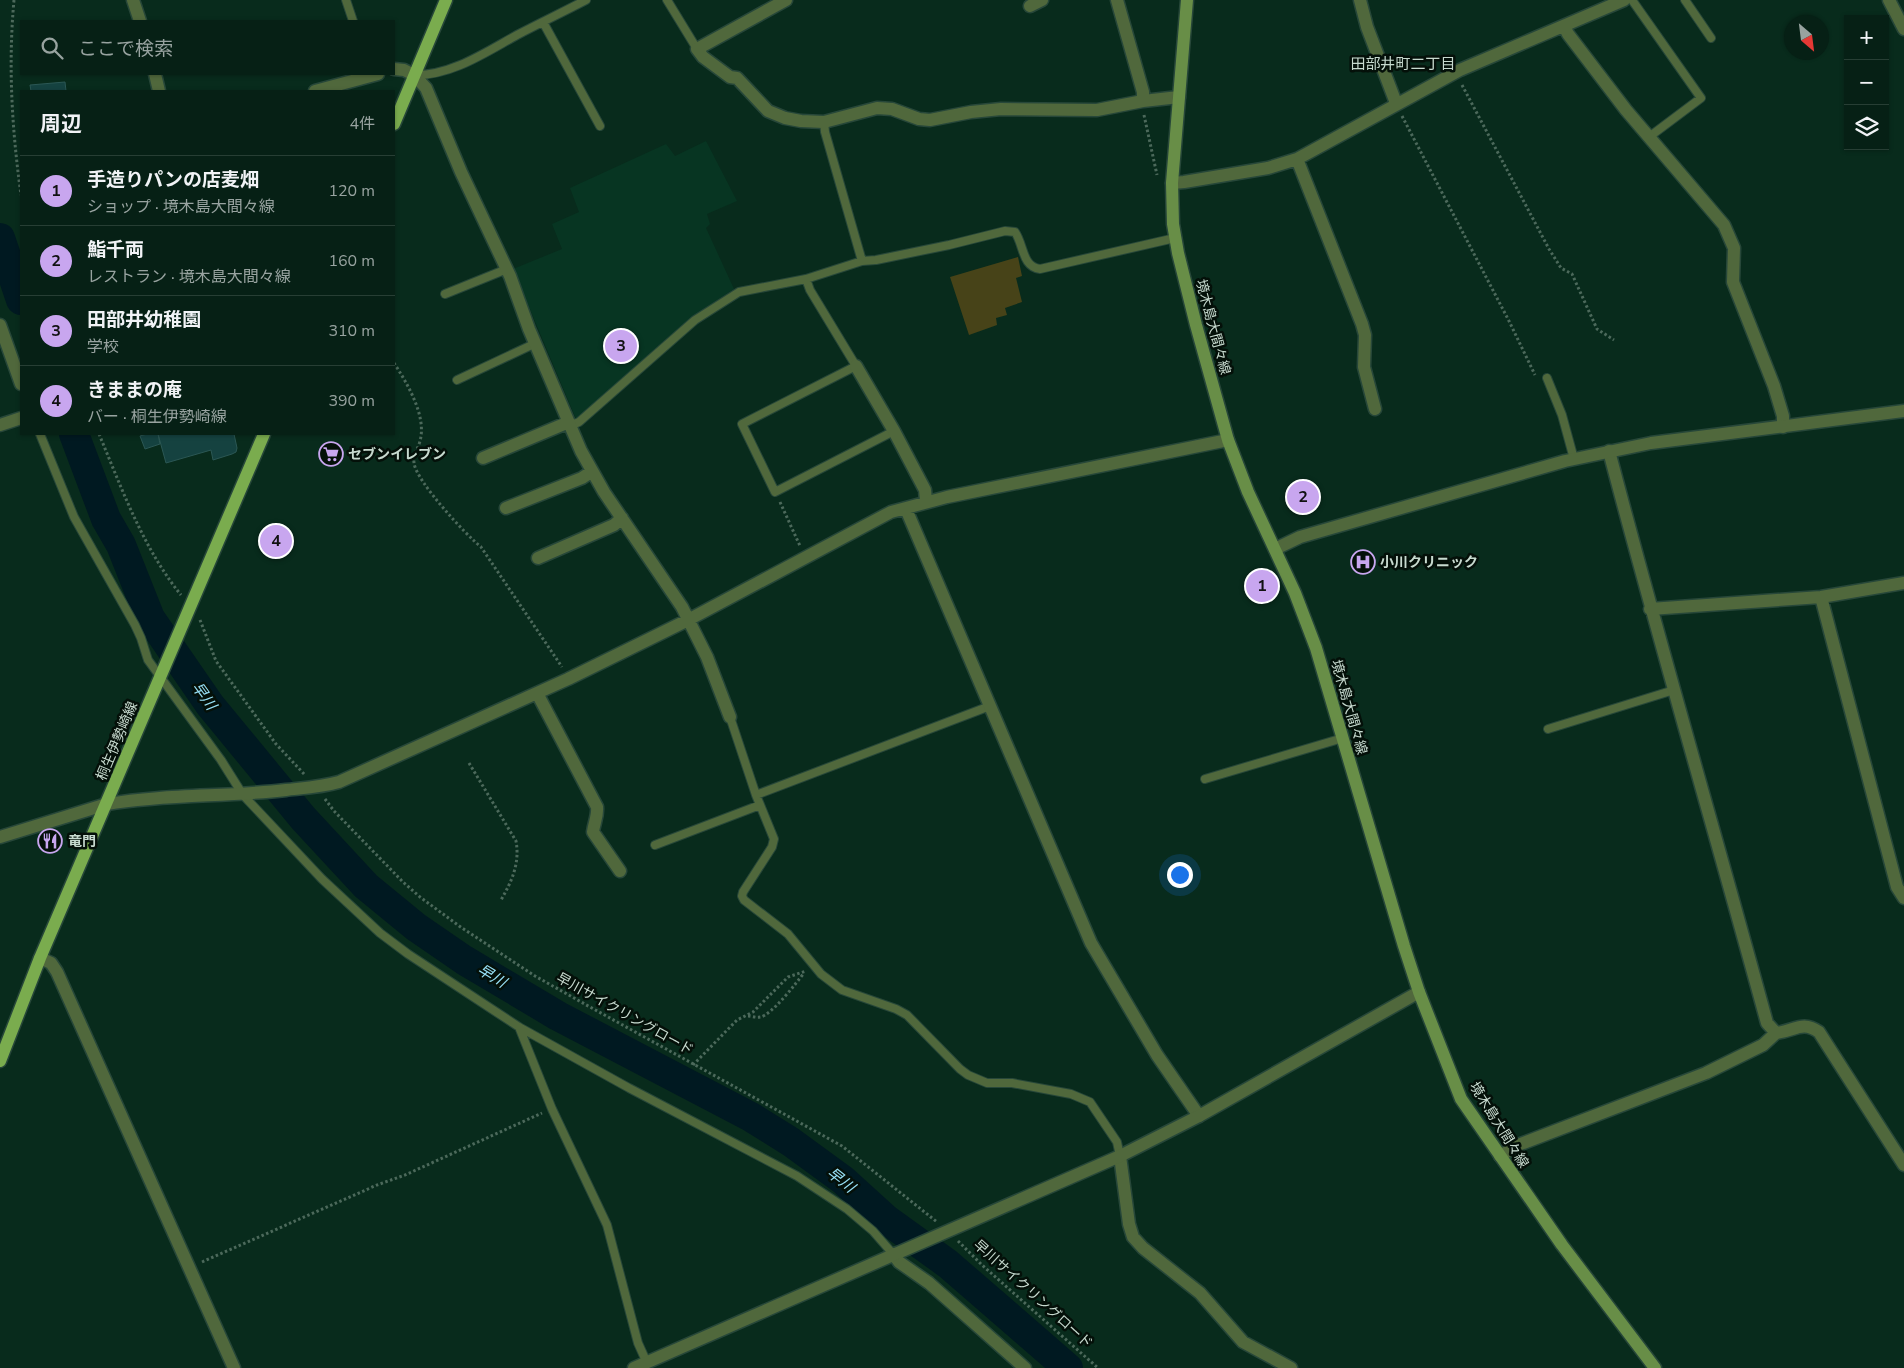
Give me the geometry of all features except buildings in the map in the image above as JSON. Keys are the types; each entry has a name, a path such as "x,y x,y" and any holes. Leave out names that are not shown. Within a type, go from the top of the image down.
{"main road":[{"path":"395,122 446,0"},
{"name":"境木島大間々線","path":"1186,0 1172,183 1175,238 1196,325 1228,440 1248,492 1316,648 1404,946 1419,992 1461,1099 1568,1253 1655,1368"},
{"name":"桐生伊勢崎線","path":"0,1061 40,958 162,674 192,611 264,435"}],"street":[{"path":"133,0 140,20"},
{"path":"786,0 697,49 703,57 730,77 737,78 768,111 784,118 824,122 877,108 892,109 918,119 930,120 971,112 1001,109 1097,110 1141,105 1179,97"},
{"path":"1030,6 1042,0"},
{"path":"1117,0 1143,92 1141,105"},
{"path":"1360,0 1367,27 1396,103"},
{"path":"1172,183 1268,168 1297,159 1396,103 1460,70 1564,26 1611,3 1624,0"},
{"path":"1889,0 1904,29"},
{"path":"1564,26 1568,34 1626,110 1724,226 1734,248 1733,282 1774,386 1783,416 1783,427"},
{"path":"395,70 404,70 414,75 426,88 461,172 506,269 569,424 591,472 682,607 707,656 730,716"},
{"path":"154,75 159,90"},
{"path":"319,90 371,75"},
{"path":"1297,159 1362,324 1365,335 1364,367 1375,409"},
{"path":"0,325 20,381"},
{"path":"856,366 894,432 924,490 926,502"},
{"path":"1274,549 1300,537 1574,459 1609,451 1651,443 1904,411"},
{"path":"0,425 20,418"},
{"path":"483,458 569,424"},
{"path":"0,837 107,804 129,800 247,794 309,783 339,782 568,679 688,620 891,512 926,502 1228,440"},
{"path":"1609,451 1650,609 1709,810 1767,1023 1776,1033"},
{"path":"506,508 582,478 591,472"},
{"path":"906,509 1091,943 1157,1055 1199,1116"},
{"path":"538,558 614,525 622,518"},
{"path":"1650,609 1821,597 1904,582"},
{"path":"1821,597 1897,886 1904,898"},
{"path":"537,693 597,807 598,815 593,832 620,872"},
{"path":"40,958 51,963 58,972 234,1368"},
{"path":"634,1368 648,1365 896,1252 1120,1156 1199,1116 1419,992"},
{"path":"1500,1156 1518,1145 1706,1072 1763,1045 1776,1033 1804,1025 1812,1027 1819,1032 1904,1165"},
{"path":"1120,1156 1129,1224 1133,1237 1143,1248 1200,1293 1243,1342 1291,1368"},
{"path":"896,1252 899,1262 929,1283 1024,1368"}],"lane":[{"path":"346,0 352,20"},
{"path":"414,75 426,76 470,60 586,0"},
{"path":"667,0 697,49"},
{"path":"1632,0 1701,98 1649,137"},
{"path":"1685,0 1710,38"},
{"path":"543,22 600,126"},
{"path":"824,122 825,132 862,261"},
{"path":"569,424 579,422 695,320 739,292 806,279 862,261 876,260 949,245 1010,230 1019,237 1026,259 1030,265 1040,269 1175,238"},
{"path":"445,294 506,269"},
{"path":"806,279 810,290 856,366 742,424 775,492 894,432"},
{"path":"457,380 536,343"},
{"path":"1547,378 1562,415 1574,459"},
{"path":"40,435 74,517 141,638 148,660 162,674 221,760 247,794 322,879 380,932 408,954 519,1027 628,1088 797,1176 847,1209 896,1252"},
{"path":"1548,729 1674,690"},
{"path":"756,795 990,706"},
{"path":"730,716 774,843 742,896 747,903 788,934 821,974 842,990 896,1009 907,1015 960,1069 977,1079 987,1082 1012,1083 1071,1094 1090,1102 1116,1142 1120,1156"},
{"path":"1205,779 1343,738"},
{"path":"655,845 760,805"},
{"path":"519,1027 552,1109 607,1226 638,1343 648,1365"}],"path":[{"path":"14,0 11,44 12,107 20,188"},
{"path":"1460,70 1460,82 1549,248 1561,268 1572,274 1597,329 1614,340"},
{"path":"1396,103 1536,377"},
{"path":"1141,105 1157,175"},
{"path":"395,364 410,387 418,410 420,442 414,457 417,474 465,534 481,547 564,670 568,679"},
{"path":"98,435 140,529 163,570 192,611 216,661 276,744 309,783"},
{"path":"775,492 806,558"},
{"path":"469,763 516,841 517,861 511,882 501,900"},
{"name":"早川サイクリングロード","path":"322,795 334,811 403,882 434,908 535,976 842,1146 945,1231 1098,1368"},
{"path":"693,1065 737,1020 747,1016 788,978 804,972 814,965"},
{"path":"747,1016 761,1017 766,1014 786,996 804,972"},
{"path":"189,1267 377,1185 405,1175 552,1109"}],"shaded area":[{"path":"706,141 737,201 707,214 710,224 706,228 734,289 692,317 576,419 513,269 562,249 552,224 579,212 570,188 666,144 675,156"},
{"path":"1018,257 1022,276 1016,278 1022,302 1005,308 1007,315 996,318 997,325 969,335 950,277"}],"waterway":[{"name":"早川","path":"0,238 20,297"},
{"name":"早川","path":"74,435 106,519 121,545 150,618 210,705 303,818 366,886 416,927 464,960 558,1016 751,1117 791,1142 843,1180 887,1220 948,1264 1068,1368"}],"place":[{"name":"田部井幼稚園","path":"621,346"},
{"name":"セブンイレブン","path":"331,454"},
{"name":"鮨千両","path":"1303,497"},
{"name":"きままの庵","path":"276,541"},
{"name":"小川クリニック","path":"1363,562"},
{"name":"手造りパンの店麦畑","path":"1262,586"},
{"name":"竜門","path":"50,841"}],"district":[{"name":"田部井町二丁目","path":"1403,64"}]}
